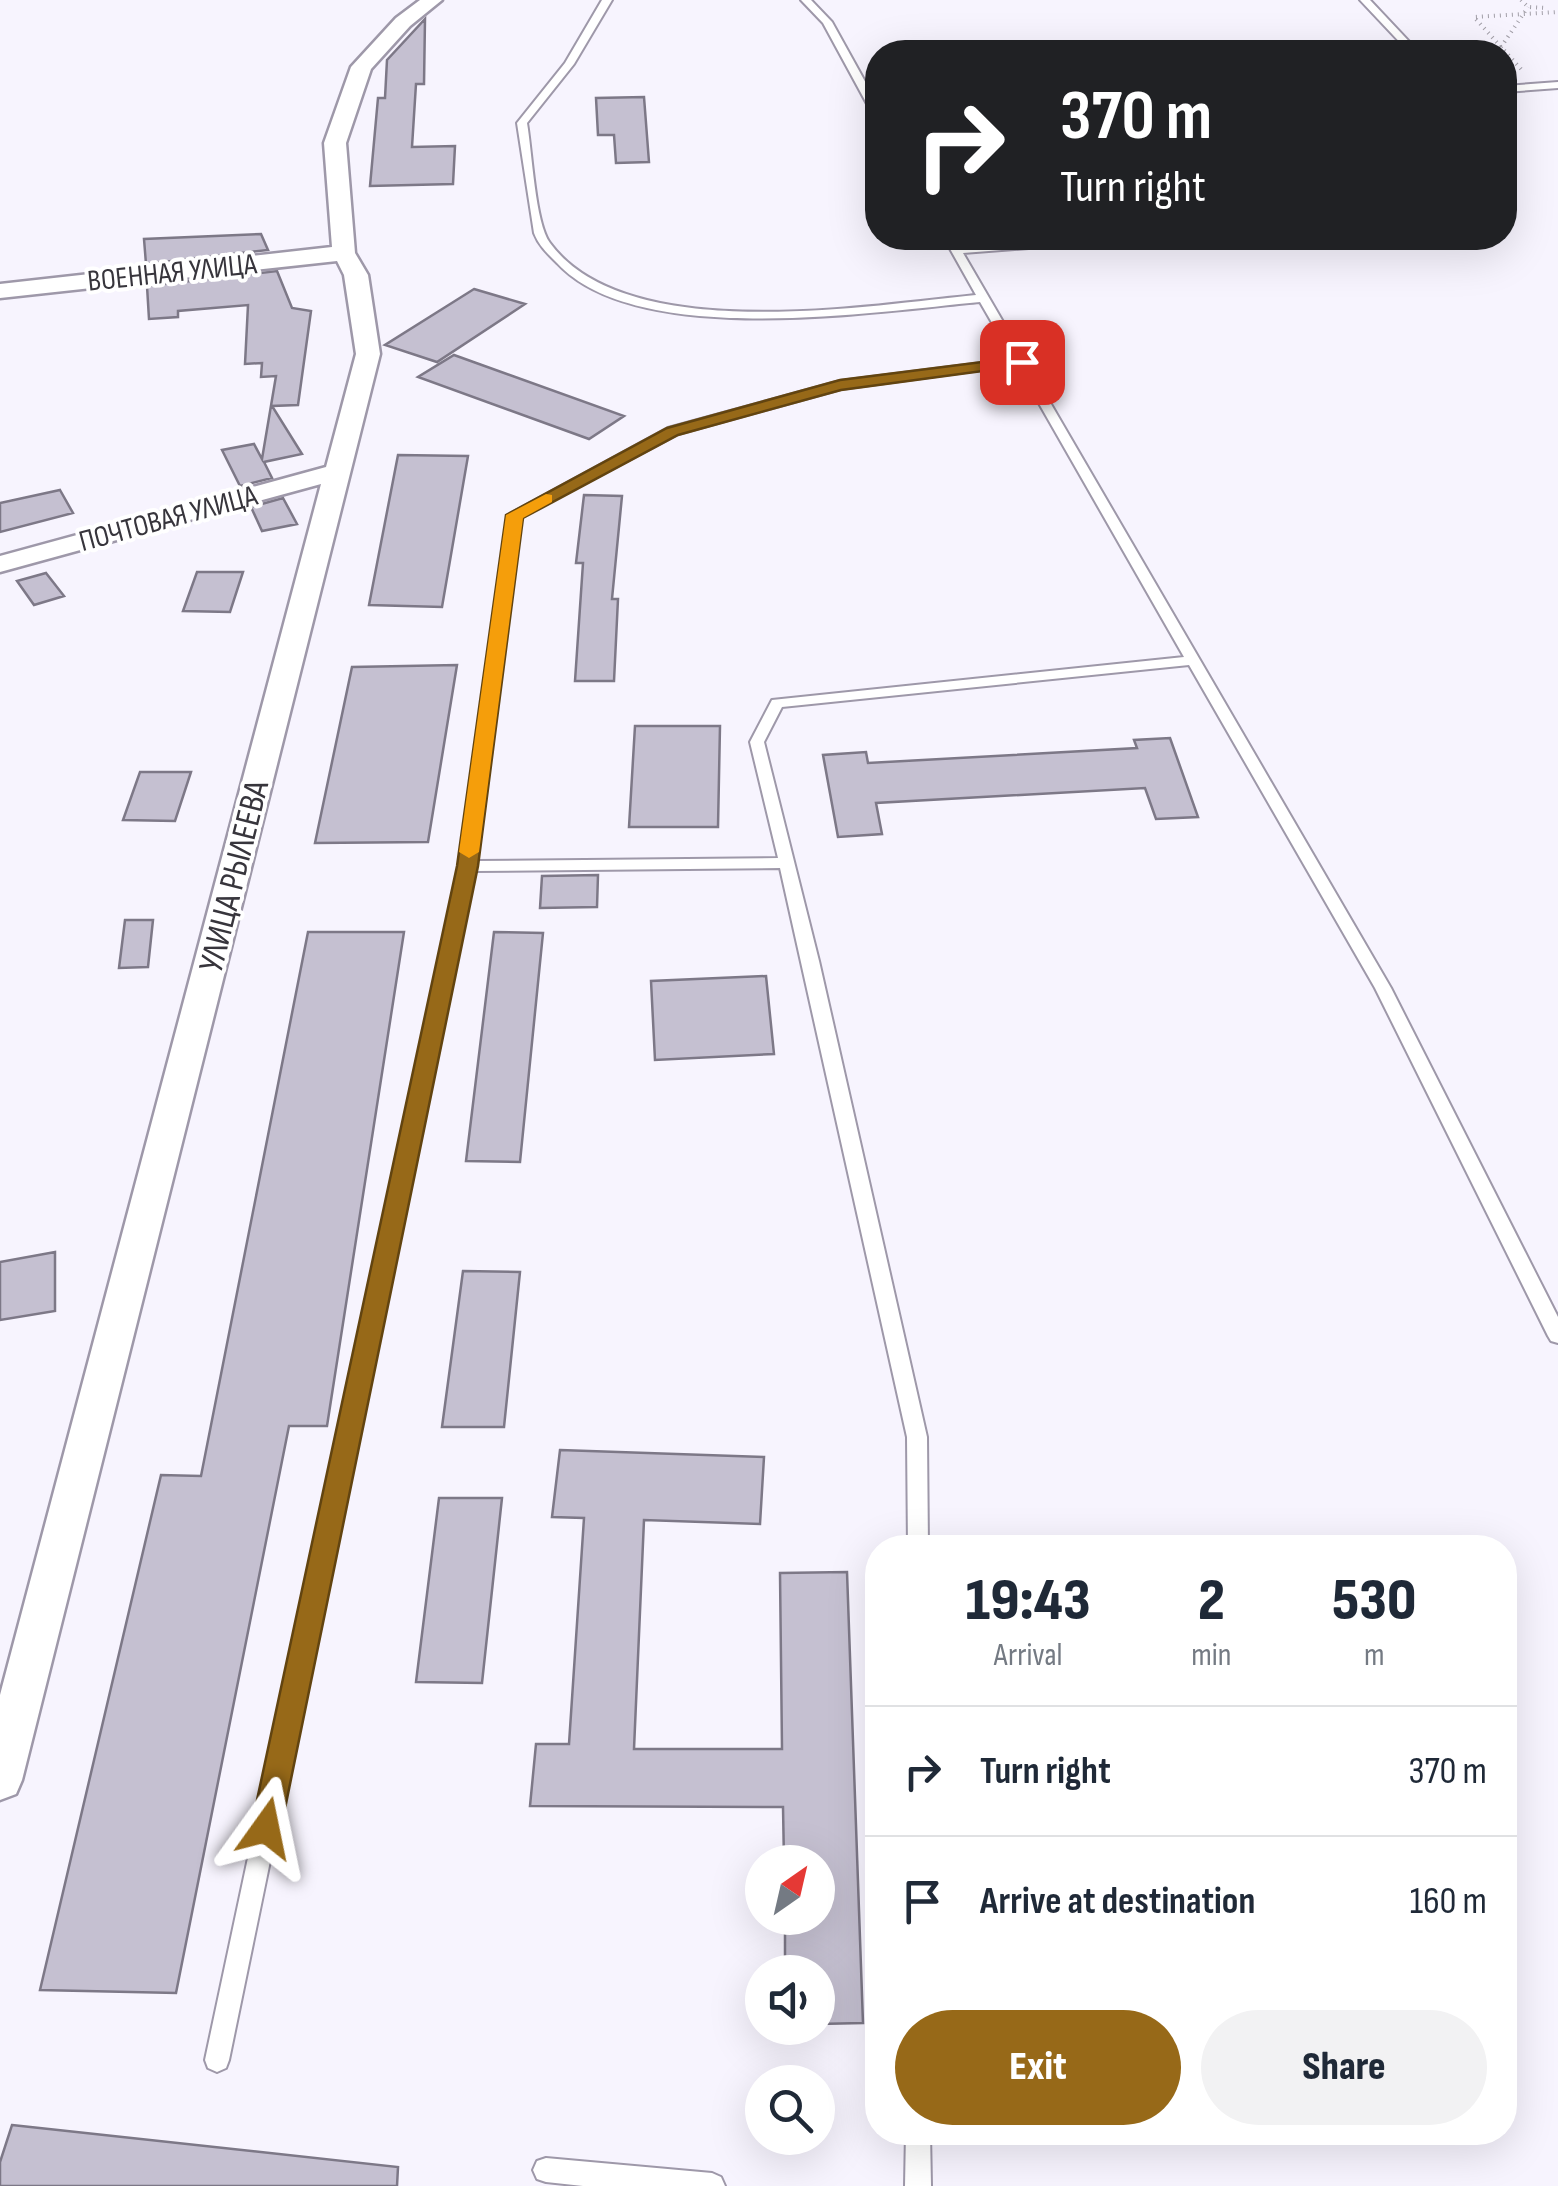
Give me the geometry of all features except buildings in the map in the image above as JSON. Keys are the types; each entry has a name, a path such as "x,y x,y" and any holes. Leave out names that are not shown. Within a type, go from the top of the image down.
{"street":[{"name":"УЛИЦА РЫЛЕЕВА","path":"0,1780 368,354 356,275 344,254 336,144 360,67 402,22 432,0"},
{"name":"ВОЕННАЯ УЛИЦА","path":"0,291 344,254"},
{"name":"ПОЧТОВАЯ УЛИЦА","path":"0,564 337,472"}],"lane":[{"path":"608,0 569,64 522,123 543,242 577,280 655,308 731,318 984,298"},
{"path":"806,0 827,22 865,91"},
{"path":"1365,0 1403,40"},
{"path":"1517,88 1558,85"},
{"path":"956,250 1383,988 1558,1336"},
{"path":"218,2060 467,866 515,515 672,431 840,385 1022,362"},
{"path":"918,1535 918,1437 757,742 777,703 1194,660"},
{"path":"467,866 787,864"},
{"path":"918,2145 918,2186"},
{"path":"546,2170 712,2186"}],"path":[{"path":"1521,0 1528,7 1558,10"},
{"path":"1506,40 1528,7"},
{"path":"1496,40 1474,16 1558,10"},
{"path":"1517,64 1536,86"}],"slow traffic":[{"path":"469,852 515,515 546,499"}],"route":[{"path":"266,1828 467,866 515,515 672,431 840,385 1022,362"}]}
